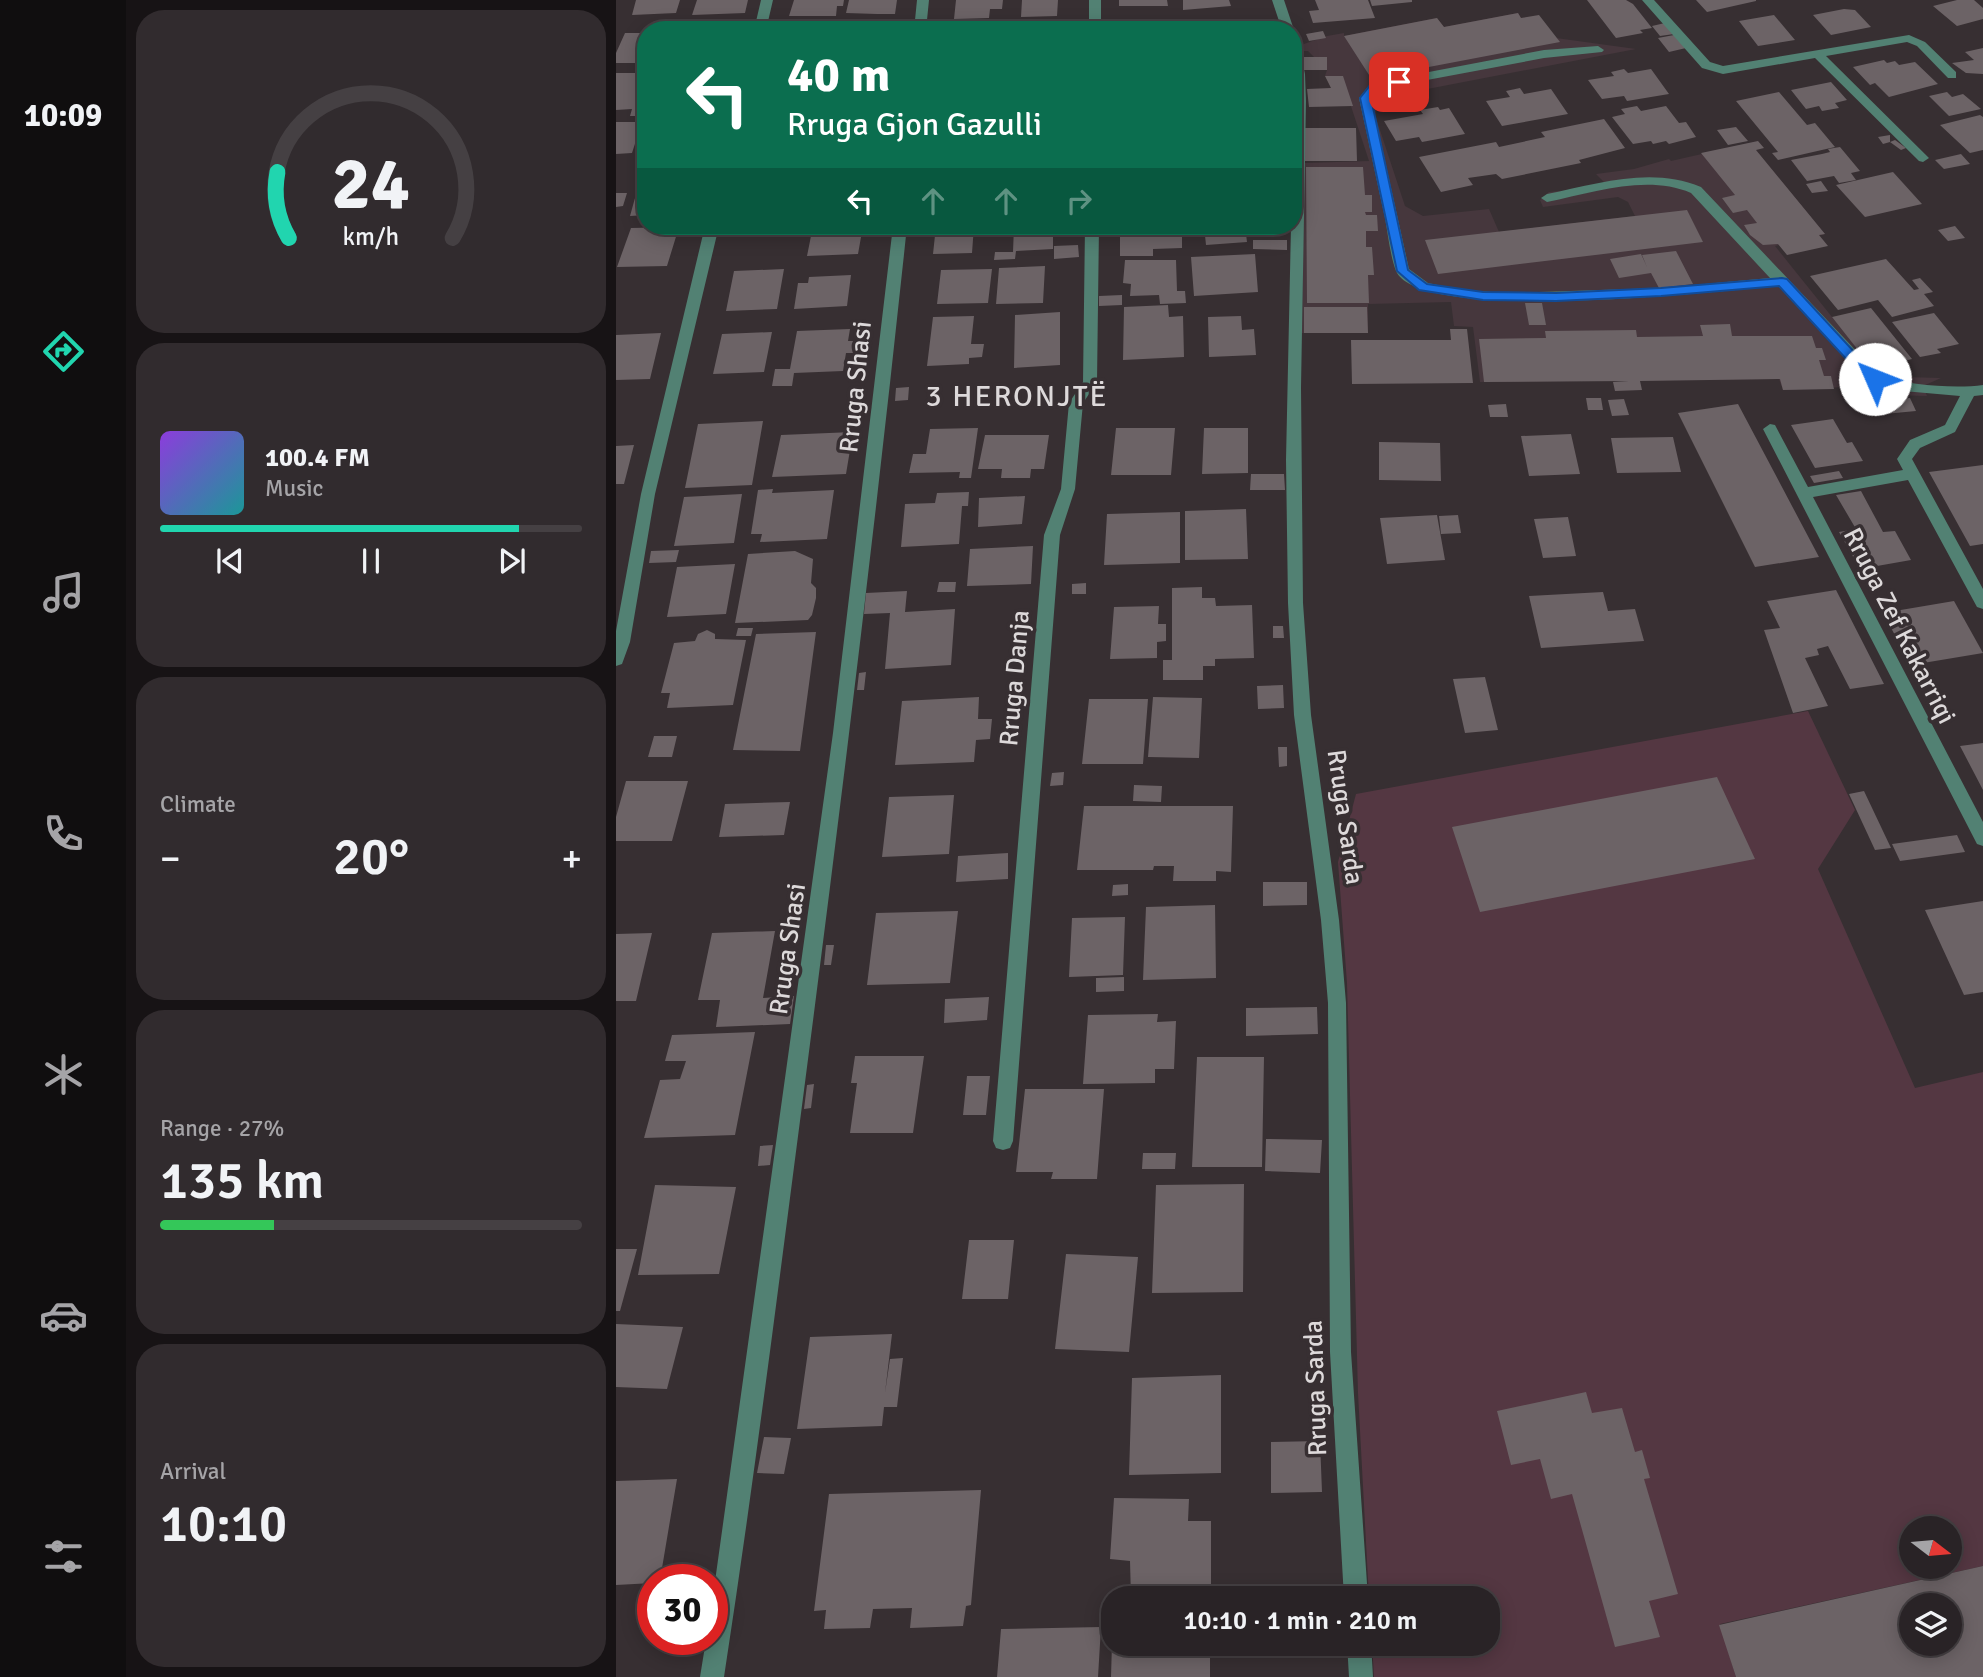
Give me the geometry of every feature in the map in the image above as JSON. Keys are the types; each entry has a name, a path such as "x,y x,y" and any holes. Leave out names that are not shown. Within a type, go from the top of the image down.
{"street":[{"path":"762,21 767,0"},
{"path":"921,21 923,0"},
{"path":"1095,0 1095,21"},
{"path":"1278,0 1285,21"},
{"path":"1648,0 1706,65 1713,69 1723,70 1909,38 1921,44 1952,75"},
{"path":"1598,50 1544,54 1375,86 1365,98 1403,271 1424,287 1462,294 1505,297 1661,292 1782,281"},
{"path":"1817,54 1923,158"},
{"path":"1547,198 1645,182 1668,180 1688,185 1696,190 1875,379 1892,385 1976,391"},
{"path":"616,660 622,642 648,494 710,235"},
{"name":"Rruga Shasi","path":"712,1677 828,852 875,467 899,235"},
{"name":"Rruga Danja","path":"1003,1141 1052,535 1068,489 1076,403 1090,382 1092,235"},
{"name":"Rruga Sarda","path":"1298,235 1294,466 1299,675 1310,779 1328,889 1337,1003 1342,1401 1355,1586"},
{"path":"1976,391 1950,428 1915,444 1904,459 1983,603"},
{"name":"Rruga Zef Kakarriqi","path":"1770,429 1983,839"},
{"path":"1803,493 1910,474"},
{"path":"1360,1656 1361,1677"}],"shaded area":[{"path":"1518,13 1521,18 1556,38 1636,49 1386,97 1378,103 1375,115 1405,206 1423,216 1489,209 1499,232 1635,216 1628,202 1618,197 1543,207 1540,200 1549,192 1608,186 1596,174 1634,169 1669,159 1671,161 1750,143 1825,234 1775,246 1873,368 1904,377 1941,378 1923,386 1927,396 1890,395 1866,386 1783,390 1779,379 1480,382 1473,327 1454,326 1451,302 1368,304 1368,333 1302,333 1304,163 1369,161 1345,88 1325,76 1327,70 1308,51 1302,51 1302,45 1327,36 1344,33 1344,36 1437,18 1444,27"},
{"path":"1808,711 1855,810 1818,869 1915,1088 1983,1072 1983,1566 1962,1571 1962,1516 1899,1516 1899,1579 1924,1579 1720,1624 1736,1677 1374,1677 1373,1656 1500,1656 1500,1586 1368,1586 1358,1393 1347,983 1338,862 1356,794"}],"building":[{"path":"636,0 680,0 676,13 632,15"},
{"path":"697,0 748,0 745,13 692,15"},
{"path":"794,0 844,0 843,6 837,6 836,16 789,16"},
{"path":"849,0 897,0 895,14 846,13"},
{"path":"956,0 1003,0 1002,9 990,9 989,18 954,19"},
{"path":"1022,0 1058,0 1057,16 1021,17"},
{"path":"1119,0 1167,0 1168,6 1119,6"},
{"path":"1183,0 1229,0 1231,6 1183,10"},
{"path":"1315,0 1368,0 1375,18 1313,23 1309,11 1319,10"},
{"path":"1370,0 1412,0 1412,2 1372,6"},
{"path":"1587,0 1626,0 1633,4 1652,28 1640,30 1643,33 1616,38"},
{"path":"1696,0 1756,0 1756,1 1707,12"},
{"path":"1957,0 1974,0 1983,8 1983,19 1957,26 1933,6"},
{"path":"1844,9 1855,10 1871,27 1831,35 1813,15"},
{"path":"1518,13 1521,18 1539,15 1560,42 1371,78 1344,36 1437,18 1444,27"},
{"path":"1774,15 1795,40 1758,46 1739,21"},
{"path":"1665,23 1674,34 1660,36 1652,26"},
{"path":"1323,31 1326,38 1309,41 1306,34"},
{"path":"625,33 637,33 637,63 616,63 616,53"},
{"path":"1674,35 1686,48 1669,52 1658,38"},
{"path":"1983,48 1983,74 1966,73 1952,63 1974,60 1965,52"},
{"path":"1302,57 1327,57 1327,70 1302,70"},
{"path":"1884,60 1887,63 1895,61 1899,65 1915,62 1938,84 1889,97 1875,83 1870,85 1853,67"},
{"path":"1624,69 1628,73 1651,69 1669,94 1627,101 1624,96 1602,99 1588,80 1614,76 1611,72"},
{"path":"616,73 637,73 637,116 630,116 632,109 616,110"},
{"path":"1325,76 1343,76 1353,106 1309,107 1307,89 1331,88"},
{"path":"1831,82 1847,100 1835,103 1839,108 1822,111 1819,106 1806,109 1791,90"},
{"path":"1520,88 1524,94 1551,89 1568,114 1502,126 1486,101 1510,97 1506,91"},
{"path":"1779,92 1807,125 1815,123 1835,147 1778,160 1772,153 1778,152 1736,101"},
{"path":"1947,92 1952,97 1963,94 1981,109 1949,116 1929,96"},
{"path":"1637,106 1641,111 1666,106 1679,123 1686,122 1696,137 1669,144 1666,141 1653,144 1651,141 1633,144 1612,117 1625,114 1621,109"},
{"path":"1438,107 1440,110 1449,108 1465,134 1422,142 1419,137 1396,141 1384,121 1423,114 1420,110"},
{"path":"1980,115 1983,117 1983,150 1970,153 1940,125"},
{"path":"1604,119 1625,148 1579,160 1581,163 1502,179 1496,174 1468,178 1473,185 1441,192 1419,157 1496,142 1499,147 1545,137 1541,132"},
{"path":"616,122 637,122 637,138 632,153 616,154"},
{"path":"1736,127 1748,141 1728,145 1717,130"},
{"path":"1305,128 1356,128 1357,161 1305,161"},
{"path":"1890,135 1890,142 1883,144 1878,137"},
{"path":"1895,140 1906,148 1901,150 1890,142"},
{"path":"1758,141 1764,148 1756,150 1825,234 1819,235 1828,246 1787,255 1778,244 1763,245 1750,235 1744,225 1757,223 1747,210 1733,213 1722,198 1735,195 1701,153"},
{"path":"1840,147 1860,171 1851,173 1856,180 1839,183 1834,176 1807,181 1791,160 1830,152 1828,149"},
{"path":"1961,154 1970,164 1944,169 1935,160"},
{"path":"1306,167 1363,167 1365,195 1372,195 1372,212 1365,212 1366,215 1377,215 1378,231 1366,231 1366,247 1372,247 1374,275 1368,275 1369,303 1307,303"},
{"path":"1893,172 1922,204 1865,217 1836,185"},
{"path":"1821,181 1828,191 1812,193 1806,184"},
{"path":"637,191 637,216 630,216"},
{"path":"616,193 627,193 623,206 616,207"},
{"path":"1687,210 1703,242 1438,274 1425,240"},
{"path":"1955,226 1965,238 1948,241 1938,230"},
{"path":"631,228 637,228 637,235 677,235 667,266 617,267"},
{"path":"811,235 861,235 858,254 807,256"},
{"path":"935,235 973,235 972,253 933,254"},
{"path":"1014,235 1053,235 1053,249 1016,251 1015,259 994,260 995,252 1013,252"},
{"path":"1120,235 1182,235 1182,248 1153,249 1153,256 1120,256"},
{"path":"1205,235 1246,235 1247,242 1206,245"},
{"path":"1253,240 1287,240 1287,250 1253,249"},
{"path":"1078,245 1079,257 1054,259 1054,246"},
{"path":"1676,251 1693,284 1659,288 1651,273 1619,278 1610,259 1641,254 1647,267 1642,255"},
{"path":"1255,254 1258,292 1194,296 1191,257"},
{"path":"1886,259 1914,290 1919,289 1912,280 1920,278 1933,292 1924,294 1934,306 1892,317 1878,300 1838,310 1810,276"},
{"path":"1125,260 1176,260 1177,291 1185,291 1186,303 1160,304 1159,295 1130,296 1131,284 1123,283"},
{"path":"1045,266 1043,303 996,304 999,268"},
{"path":"784,269 777,309 726,311 734,271"},
{"path":"992,269 988,303 937,304 941,270"},
{"path":"851,275 847,306 794,309 798,283 808,283 809,277"},
{"path":"1122,295 1122,305 1099,306 1099,296"},
{"path":"1525,303 1542,303 1546,325 1529,325"},
{"path":"1168,305 1169,317 1183,316 1184,357 1123,360 1124,307"},
{"path":"1304,307 1367,307 1368,333 1304,333"},
{"path":"1871,308 1912,359 1873,369 1832,317"},
{"path":"1060,312 1060,365 1014,368 1015,315"},
{"path":"1934,313 1959,344 1937,349 1941,353 1920,357 1892,322"},
{"path":"974,316 971,344 984,344 982,357 969,358 969,364 927,366 933,317"},
{"path":"1241,316 1242,330 1254,329 1256,355 1209,357 1208,317"},
{"path":"1730,324 1732,336 1812,336 1816,348 1822,348 1826,360 1819,360 1824,376 1831,376 1834,389 1783,390 1780,379 1640,381 1642,390 1615,391 1613,382 1629,381 1484,382 1479,339 1546,338 1545,331 1636,330 1637,337 1703,336 1700,325"},
{"path":"850,329 848,341 855,341 853,353 846,353 843,371 794,373 792,386 772,386 775,369 790,369 797,331"},
{"path":"1450,329 1467,329 1473,383 1352,384 1351,340 1451,340"},
{"path":"772,332 764,372 713,374 722,334"},
{"path":"661,333 650,379 616,380 616,335"},
{"path":"909,387 908,400 895,401 896,388"},
{"path":"1883,394 1885,400 1910,398 1916,411 1874,415 1865,395"},
{"path":"1586,398 1601,398 1603,410 1588,410"},
{"path":"1624,399 1629,415 1612,416 1608,400"},
{"path":"1506,404 1508,417 1490,417 1488,405"},
{"path":"1738,404 1819,557 1755,567 1678,413"},
{"path":"1833,419 1847,443 1852,442 1863,461 1815,468 1791,425"},
{"path":"763,421 752,485 685,488 698,424"},
{"path":"978,428 971,478 959,478 960,472 909,473 913,454 926,454 930,429"},
{"path":"1116,428 1175,428 1171,475 1111,475"},
{"path":"1204,428 1248,428 1248,473 1202,474"},
{"path":"853,432 846,474 772,477 781,435"},
{"path":"1571,434 1580,474 1529,476 1521,436"},
{"path":"985,435 1049,435 1044,469 1031,469 1030,478 1001,478 1002,469 978,469"},
{"path":"1673,437 1681,472 1617,473 1611,438"},
{"path":"1379,442 1440,443 1441,481 1379,480"},
{"path":"634,445 624,484 616,484 616,446"},
{"path":"1983,465 1983,544 1970,546 1929,472"},
{"path":"1839,471 1843,478 1814,483 1810,476"},
{"path":"1251,474 1284,474 1285,490 1250,490"},
{"path":"773,489 772,493 834,490 827,539 760,542 762,534 751,534 758,490"},
{"path":"1861,491 1883,532 1895,531 1911,560 1860,569 1839,532 1856,529 1836,495"},
{"path":"969,492 968,506 962,506 959,544 901,547 905,504 935,503 937,493"},
{"path":"742,494 734,543 674,546 684,497"},
{"path":"1025,496 1022,524 978,527 979,498"},
{"path":"1246,509 1248,559 1185,560 1185,511"},
{"path":"1180,512 1180,563 1104,565 1107,514"},
{"path":"1437,515 1445,560 1387,564 1380,518"},
{"path":"1458,515 1461,533 1441,534 1439,516"},
{"path":"1568,517 1576,556 1543,558 1534,519"},
{"path":"1033,546 1031,584 967,586 970,549"},
{"path":"679,550 676,562 649,563 651,551"},
{"path":"795,551 813,559 811,583 816,588 816,598 808,620 735,623 748,554"},
{"path":"735,564 726,614 667,617 677,567"},
{"path":"939,582 956,582 955,592 937,592"},
{"path":"1086,583 1086,594 1072,594 1072,584"},
{"path":"1202,587 1202,598 1215,598 1216,606 1252,605 1254,658 1215,659 1215,666 1203,666 1203,680 1163,680 1163,660 1172,660 1172,588"},
{"path":"1836,590 1884,684 1850,689 1828,646 1817,649 1819,655 1805,658 1828,706 1793,713 1764,630 1780,628 1767,601"},
{"path":"907,591 905,612 955,609 951,665 885,669 890,613 864,614 866,593"},
{"path":"1603,592 1608,611 1635,609 1644,641 1541,648 1529,596"},
{"path":"1954,601 1983,653 1911,665 1883,613"},
{"path":"1159,606 1158,624 1166,624 1166,641 1157,642 1157,658 1110,659 1114,607"},
{"path":"1273,626 1283,626 1284,638 1273,638"},
{"path":"738,628 753,628 751,636 736,636"},
{"path":"707,630 715,634 715,639 746,640 733,705 667,708 670,693 661,693 674,643 695,641 698,634"},
{"path":"816,632 800,751 733,750 756,634"},
{"path":"866,672 864,690 857,690 859,673"},
{"path":"1485,677 1498,730 1465,733 1453,679"},
{"path":"1283,685 1284,708 1258,709 1257,686"},
{"path":"979,697 978,719 992,719 990,739 976,740 974,762 895,765 902,701"},
{"path":"1153,697 1202,698 1199,758 1148,757"},
{"path":"1089,699 1148,699 1143,764 1082,764"},
{"path":"654,736 677,736 672,757 648,757"},
{"path":"1983,743 1983,790 1960,746"},
{"path":"1278,747 1287,747 1287,766 1279,767"},
{"path":"1064,772 1063,785 1050,786 1052,773"},
{"path":"1717,777 1755,859 1480,912 1452,827"},
{"path":"626,781 688,781 672,841 616,841 616,817"},
{"path":"1134,785 1162,786 1161,802 1133,801"},
{"path":"1864,791 1891,848 1875,850 1849,794"},
{"path":"954,795 949,854 882,857 889,797"},
{"path":"790,802 784,835 719,837 725,804"},
{"path":"1084,806 1233,806 1231,872 1216,871 1216,881 1173,881 1174,866 1154,866 1153,870 1077,870"},
{"path":"1957,835 1965,852 1900,861 1892,844"},
{"path":"1008,853 1008,879 956,882 958,856"},
{"path":"1263,882 1307,882 1307,905 1263,906"},
{"path":"1128,884 1128,895 1112,896 1113,885"},
{"path":"1983,901 1983,992 1964,995 1925,910"},
{"path":"1215,905 1216,978 1143,980 1146,907"},
{"path":"958,911 950,983 867,985 876,913"},
{"path":"1125,917 1123,975 1069,977 1072,918"},
{"path":"775,931 763,998 794,996 790,1024 716,1027 720,1000 698,1000 712,933"},
{"path":"652,933 636,1001 616,1001 616,934"},
{"path":"826,945 834,945 831,965 824,965"},
{"path":"1124,977 1124,991 1096,992 1096,978"},
{"path":"989,997 987,1020 944,1023 945,999"},
{"path":"1317,1007 1318,1034 1246,1036 1246,1008"},
{"path":"1158,1014 1157,1022 1176,1021 1174,1069 1155,1069 1155,1083 1083,1084 1088,1015"},
{"path":"755,1032 735,1135 644,1138 660,1080 680,1079 686,1061 665,1061 672,1035"},
{"path":"855,1056 924,1056 913,1133 850,1133 857,1083 851,1083"},
{"path":"1197,1057 1264,1057 1262,1167 1192,1167"},
{"path":"967,1076 990,1076 986,1115 963,1115"},
{"path":"814,1084 811,1108 804,1109 807,1085"},
{"path":"1025,1089 1104,1089 1097,1179 1051,1179 1053,1172 1016,1172"},
{"path":"1266,1139 1322,1140 1320,1173 1265,1171"},
{"path":"773,1145 770,1165 758,1166 760,1146"},
{"path":"1143,1153 1176,1153 1175,1169 1142,1169"},
{"path":"1244,1184 1243,1292 1152,1293 1156,1185"},
{"path":"655,1185 736,1187 719,1274 638,1275"},
{"path":"969,1240 1014,1240 1008,1299 962,1299"},
{"path":"616,1249 637,1249 620,1311 616,1311"},
{"path":"1066,1254 1138,1257 1129,1352 1055,1349"},
{"path":"616,1324 683,1327 667,1389 616,1387"},
{"path":"892,1334 885,1393 890,1359 903,1358 897,1407 884,1407 882,1426 797,1429 810,1337"},
{"path":"1221,1375 1221,1473 1129,1475 1132,1378"},
{"path":"1586,1392 1592,1413 1622,1408 1635,1452 1642,1450 1650,1478 1644,1479 1678,1594 1649,1601 1660,1637 1615,1647 1572,1494 1551,1499 1540,1459 1511,1465 1497,1411"},
{"path":"764,1437 791,1438 784,1474 757,1473"},
{"path":"1320,1441 1322,1492 1271,1493 1271,1442"},
{"path":"677,1479 663,1564 637,1564 637,1584 616,1585 616,1481"},
{"path":"981,1490 971,1605 966,1606 963,1626 910,1628 912,1608 873,1609 870,1628 824,1629 826,1610 814,1611 829,1494"},
{"path":"1114,1498 1189,1499 1188,1521 1211,1521 1211,1586 1131,1586 1130,1561 1110,1559"},
{"path":"1983,1566 1983,1677 1736,1677 1719,1625 1925,1579 1962,1579 1962,1571"},
{"path":"1101,1627 1098,1677 997,1677 1001,1629"},
{"path":"1112,1656 1210,1656 1210,1677 1111,1677"}],"district":[{"name":"3 HERONJTË","path":"1017,396"}],"route":[{"path":"1399,82 1375,86 1365,98 1403,271 1424,287 1483,296 1556,297 1661,292 1782,281 1875,379"}]}
